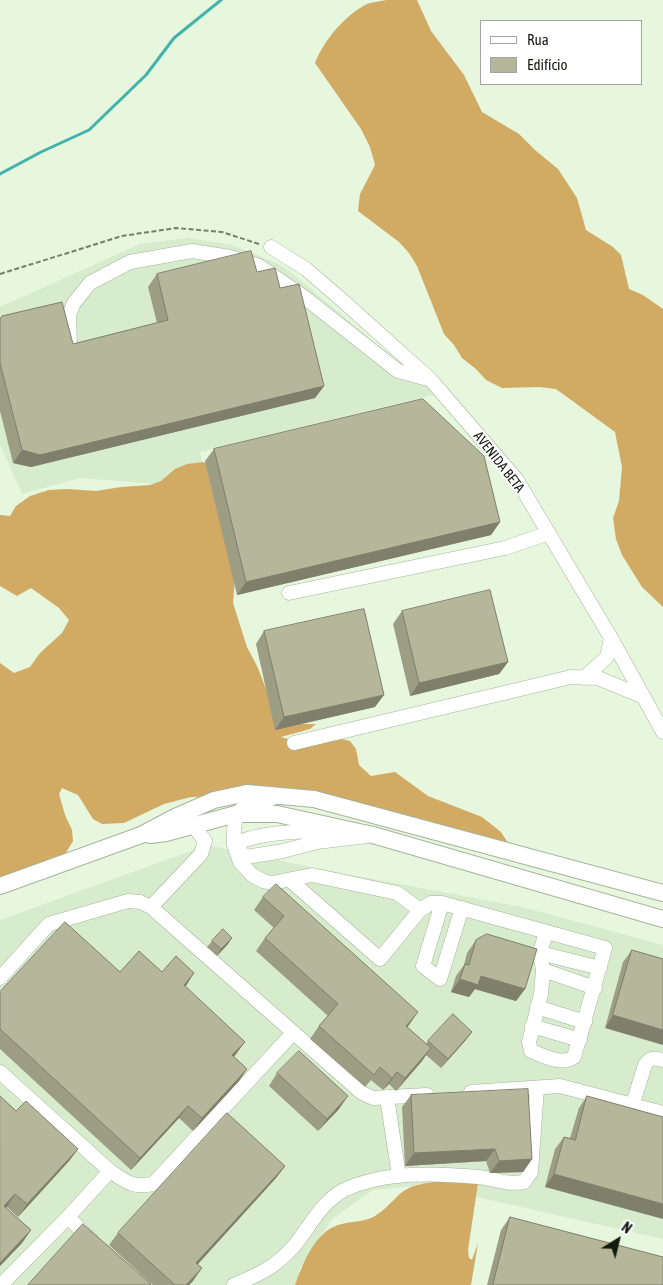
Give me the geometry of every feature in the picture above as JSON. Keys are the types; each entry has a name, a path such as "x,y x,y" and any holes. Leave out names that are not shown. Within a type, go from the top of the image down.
{"main road":[{"path":"0,886 141,835 175,817 214,800 247,794 314,799 341,805 663,894"},
{"path":"141,835 166,833 236,814 277,814 373,835 663,919"}],"street":[{"name":"AVENIDA BETA","path":"271,248 306,269 431,380 517,480 611,638 663,732"},
{"path":"70,348 69,315 74,302 90,283 130,262 192,251 230,257 258,266 304,296 398,371 431,380"},
{"path":"304,296 306,315"},
{"path":"289,593 505,548 548,534"},
{"path":"584,678 607,657 611,638"},
{"path":"294,743 571,678 598,678 644,697"},
{"path":"290,797 258,800 247,805 236,814 232,828 234,844 240,862 252,875 272,884 312,875 397,893 420,910"},
{"path":"151,907 201,854 205,841 193,825"},
{"path":"234,844 242,840 269,835 344,828"},
{"path":"234,844 246,857 283,851 317,842 373,835"},
{"path":"291,881 380,959 420,910 431,903 442,903 462,908 605,948 580,1040 574,1057 569,1061 531,1051 528,1042 541,994 543,970 540,953 546,932"},
{"path":"0,978 49,924 128,901 140,902 151,907 362,1093 373,1098 442,1094"},
{"path":"442,903 423,966 440,979 462,908"},
{"path":"436,922 456,928"},
{"path":"540,953 600,968"},
{"path":"543,970 595,988"},
{"path":"537,1007 585,1022"},
{"path":"532,1026 580,1040"},
{"path":"0,1072 110,1171 139,1187 153,1184 293,1033"},
{"path":"632,1106 648,1060 654,1058 663,1060"},
{"path":"461,1093 560,1086 663,1113"},
{"path":"234,1285 260,1274 279,1262 294,1246 324,1205 343,1191 368,1182 399,1176 446,1174 485,1178 512,1184 524,1182 531,1172 538,1088"},
{"path":"388,1098 399,1176"},
{"path":"1,1285 110,1171"},
{"path":"68,1217 103,1251"}],"path":[{"path":"0,274 122,236 176,228 222,232 271,248"}],"shaded area":[{"path":"387,0 417,0 431,31 464,75 482,112 519,134 558,169 577,198 586,230 613,247 621,255 629,289 643,295 663,309 663,607 642,587 622,555 616,539 613,518 619,501 622,467 615,432 556,389 539,387 502,388 486,380 462,358 444,334 417,266 409,253 399,242 358,211 360,194 375,165 370,147 361,129 315,63 330,37 343,21 367,4"},
{"path":"188,238 232,245 287,269 436,394 200,452 207,488 80,478 22,494 0,445 0,307 140,244"},
{"path":"203,462 214,466 236,566 233,603 247,647 258,668 274,710 288,724 316,724 310,729 281,737 291,740 329,736 350,741 356,749 359,765 371,776 395,772 428,796 482,817 501,832 517,857 304,796 191,797 164,804 124,823 102,824 93,819 78,795 62,788 59,794 72,830 73,841 64,856 0,880 0,663 14,673 30,667 40,653 62,633 69,620 59,608 31,588 17,596 0,586 0,515 10,516 16,506 30,496 49,490 96,491 150,485 161,481 175,469 187,464"},
{"path":"207,845 320,869 522,907 663,945 663,1239 424,1185 373,1190 332,1219 299,1270 298,1285 0,1285 0,920"},
{"path":"441,1181 478,1183 468,1250 469,1258 472,1260 478,1243 471,1285 295,1285 312,1248 333,1227 371,1218 401,1193 410,1188 420,1184"}],"building":[{"path":"251,251 257,272 275,268 280,288 299,284 324,386 40,455 22,450 0,363 0,319 2,316 62,302 73,344 168,320 157,274"},
{"path":"423,399 484,456 500,522 246,582 214,449"},
{"path":"490,590 508,662 419,683 402,611"},
{"path":"364,609 384,695 284,717 264,631"},
{"path":"276,884 418,1012 406,1026 431,1048 405,1078 397,1072 392,1078 380,1067 374,1075 319,1026 338,1004 265,938 284,916 263,897"},
{"path":"65,922 120,972 139,951 162,972 176,956 194,973 184,985 245,1042 232,1055 247,1069 202,1118 188,1106 140,1158 0,1029 0,992"},
{"path":"223,929 232,938 221,949 212,941"},
{"path":"487,934 537,949 525,989 481,976 478,985 460,979 465,964 469,965 476,940"},
{"path":"632,950 663,959 663,1030 613,1015"},
{"path":"453,1014 472,1032 448,1059 428,1041"},
{"path":"299,1051 348,1096 327,1119 277,1073"},
{"path":"528,1089 532,1159 499,1161 495,1149 414,1153 411,1095"},
{"path":"0,1096 16,1111 26,1101 78,1149 27,1204 15,1194 4,1206 31,1230 0,1263"},
{"path":"587,1096 663,1117 663,1204 554,1174 564,1137 575,1140"},
{"path":"227,1113 285,1166 196,1263 202,1268 186,1285 175,1285 118,1233"},
{"path":"510,1217 663,1257 663,1285 493,1285"},
{"path":"83,1224 151,1284 28,1285"}],"waterway":[{"path":"0,174 41,152 89,130 146,75 174,38 221,0"}]}
